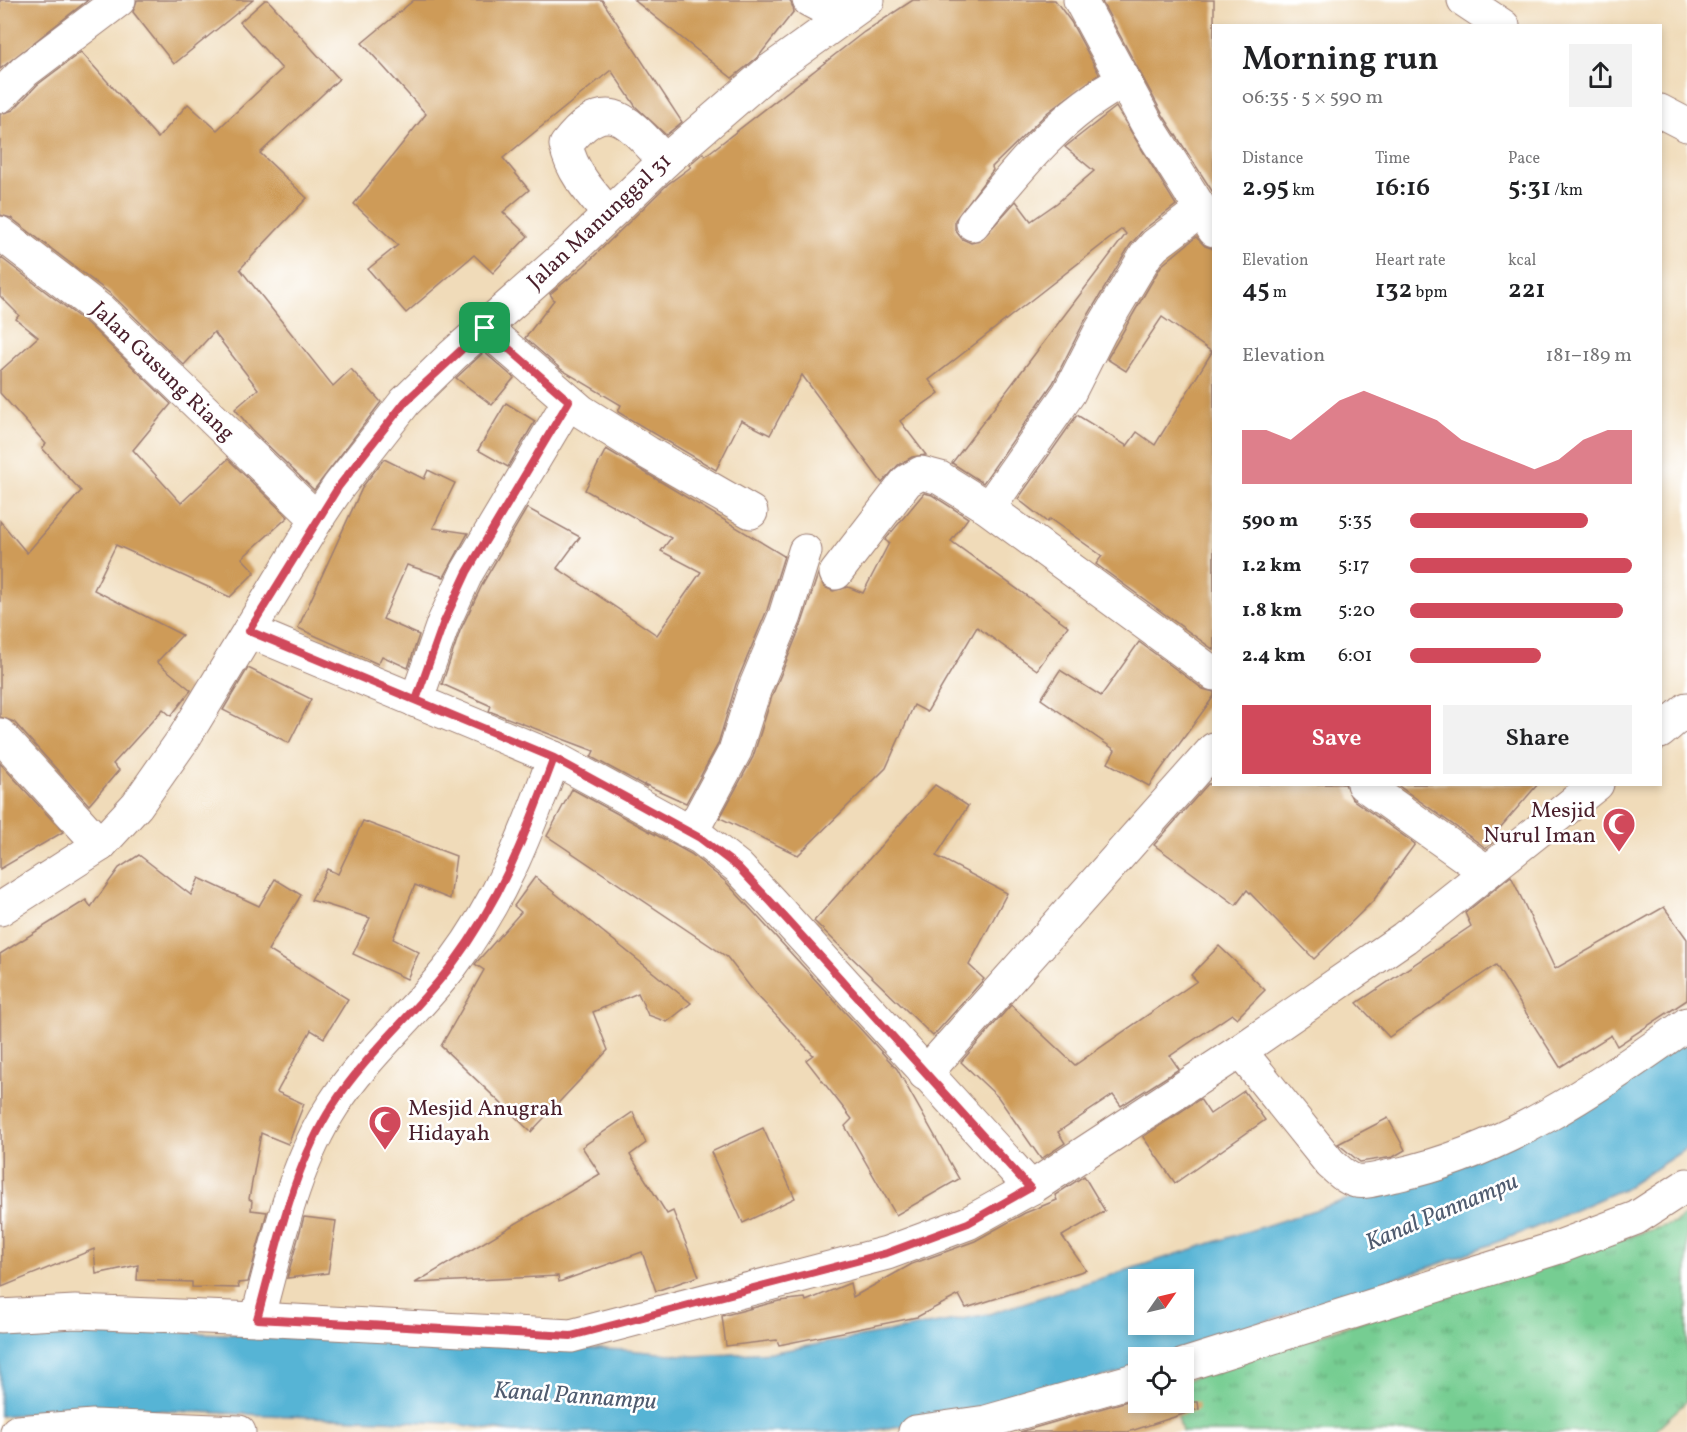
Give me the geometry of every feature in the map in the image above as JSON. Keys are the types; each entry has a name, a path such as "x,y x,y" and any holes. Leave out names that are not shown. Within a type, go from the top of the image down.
{"street":[{"path":"0,96 25,71 119,0"},
{"path":"809,0 855,9"},
{"path":"985,506 990,506 1069,393 1100,332 1146,255 1155,245 1207,220 1147,124 1080,0"},
{"path":"1464,0 1500,24"},
{"name":"Jalan Manunggal 31","path":"0,909 100,845 137,805 184,738 316,519 405,402 665,161 768,72 855,9"},
{"path":"973,224 1008,181 1061,126 1092,99 1124,81"},
{"path":"1662,112 1687,125"},
{"path":"609,214 582,182 569,158 566,145 578,129 596,117 615,115 629,124 665,161"},
{"name":"Jalan Gusung Riang","path":"0,233 100,310 316,519"},
{"path":"485,328 569,401 614,433 751,512"},
{"path":"416,700 443,624 467,572 569,401"},
{"path":"836,573 888,504 916,474 928,473 985,506 1212,673"},
{"path":"691,833 735,751 754,690 785,616 805,551"},
{"path":"249,631 554,758 691,833 738,867 1030,1188"},
{"path":"1662,730 1687,709"},
{"path":"0,735 100,845"},
{"path":"925,1074 1212,751"},
{"path":"257,1319 287,1211 311,1144 333,1105 360,1067 423,999 488,912 510,872 554,758"},
{"path":"1366,786 1487,872"},
{"path":"0,1316 75,1312 257,1319 571,1336 887,1253 968,1223 1030,1188 1240,1051 1404,938 1594,786"},
{"path":"1240,1051 1330,1163 1342,1174 1364,1182 1424,1169 1497,1142 1610,1078 1687,1024"},
{"path":"1194,1362 1559,1247 1636,1218 1687,1185"},
{"path":"915,1432 986,1422 1128,1382"},
{"path":"17,1432 68,1429 239,1432"}],"green space":[{"path":"1687,1214 1687,1401 1653,1432 1182,1432 1177,1413 1194,1413 1194,1378 1524,1267 1675,1223"}],"water":[{"name":"Kanal Pannampu","path":"1687,1037 1687,1148 1627,1187 1534,1228 1436,1265 1193,1347 1128,1347 1128,1371 947,1418 865,1432 513,1432 448,1423 105,1408 0,1416 0,1331 51,1327 626,1350 693,1356 775,1352 989,1314 1128,1270 1128,1335 1194,1335 1194,1269 1130,1269 1418,1177"}],"building":[{"path":"0,0 88,0 0,69"},
{"path":"137,0 253,0 174,64 133,12"},
{"path":"265,0 268,0 339,79 260,153 307,198 240,269 333,386 351,369 381,402 314,490 252,430 235,409 258,389 214,332 184,365 112,295 11,218 0,215 0,114 13,110 37,85 81,52 158,138 188,104 217,130 282,69 240,22"},
{"path":"414,0 602,0 682,122 666,135 636,107 611,70 503,158 529,190 503,212 528,236 493,273 474,255 406,313 368,269 398,245 354,204 426,114 362,43"},
{"path":"634,0 790,0 794,11 759,56 732,78"},
{"path":"913,0 1055,0 1071,22 1099,74 1048,112 992,167 993,170 955,220 955,230 962,239 971,243 980,241 1016,201 1031,221 1057,203 1094,171 1065,147 1116,107 1176,205 1143,230 1130,245 1084,322 1053,383 983,483 952,463 1126,234 1122,229 929,380 939,393 900,421 926,455 912,457 898,465 882,483 802,375 770,435 741,420 716,470 618,412 621,405 562,370 525,338 554,300 550,294 584,266 668,184 691,167 689,165 703,153 705,156 864,32"},
{"path":"1106,0 1214,0 1212,191 1163,115 1102,2"},
{"path":"1196,237 1205,246 1212,248 1212,352 1162,317 1126,371 1107,359 1161,266"},
{"path":"0,257 88,324 171,404 133,450 181,503 228,459 288,517 242,558 255,572 230,597 116,545 94,590 182,635 157,662 191,690 171,716 163,709 113,764 119,770 89,805 14,722 0,717 0,521 27,553 81,491 42,448 46,444 0,393 0,371 38,337 16,319 19,315 0,296"},
{"path":"484,352 514,378 492,405 456,378"},
{"path":"1212,352 1212,649 1096,564 1102,556 1050,519 1047,522 1018,499 1077,415 1127,446 1137,432 1155,445"},
{"path":"506,403 535,421 508,467 478,450"},
{"path":"606,449 784,556 767,610 736,684 718,744 686,803 644,784 647,787 591,757 594,751 489,711 491,706 442,684 460,631 484,581 527,508 580,537 557,568 657,635 701,572 661,551 671,538 585,490"},
{"path":"384,459 424,479 428,470 455,483 433,528 468,533 444,577 407,565 383,619 419,635 408,668 382,656 378,664 298,628 363,486"},
{"path":"924,493 932,495 968,518 951,541 1068,626 1037,670 977,627 927,712 914,705 886,768 798,855 720,818 753,757 772,696 802,623 818,574 824,587 833,591 848,587 863,593 889,543 885,540"},
{"path":"1139,642 1203,689 1212,691 1212,699 1149,786 1108,763 1115,750 1041,699 1060,670 1101,696"},
{"path":"248,668 311,699 289,743 223,710"},
{"path":"0,763 63,832 0,869"},
{"path":"1208,784 1212,786 1346,786 1352,799 1415,844 1373,901 1314,959 1247,890 1236,905 1154,845"},
{"path":"935,785 968,806 936,856 1007,893 969,965 984,979 933,1036 814,921"},
{"path":"1399,786 1536,786 1493,836 1495,841 1486,848"},
{"path":"572,789 691,854 725,881 897,1069 959,1179 896,1215 845,1126 852,1119 806,1060 813,1055 755,993 727,957 547,836"},
{"path":"363,821 456,856 450,899 415,885 393,939 419,952 407,979 353,954 370,918 311,900 327,869 338,874"},
{"path":"139,855 191,895 199,878 259,906 275,879 301,895 268,950 348,999 324,1038 311,1030 277,1092 304,1104 288,1144 261,1133 249,1199 252,1201 251,1210 267,1212 248,1282 238,1283 239,1288 192,1287 192,1282 137,1280 138,1265 96,1274 94,1249 2,1287 0,954 86,900 91,907 119,868"},
{"path":"1511,876 1555,969 1664,907 1687,939 1687,1000 1617,1046 1611,1035 1560,1067 1496,965 1389,1037 1357,1003 1471,926 1465,913"},
{"path":"535,877 691,1003 667,1022 648,1015 638,993 593,1012 608,1050 531,1132 441,1046 484,970 475,964 521,912 514,906"},
{"path":"1219,946 1265,990 1237,1018 1232,1014 1170,1056 1179,1069 1121,1106 1113,1095 1058,1132 1065,1143 1041,1159 998,1097 961,1062 1011,1005 1075,1065 1197,981 1191,975"},
{"path":"1244,1091 1265,1120 1175,1183 1143,1137 1200,1099 1210,1114"},
{"path":"633,1112 646,1143 630,1155 667,1214 673,1211 699,1276 656,1291 642,1252 559,1282 558,1276 415,1283 600,1174 582,1147"},
{"path":"1388,1118 1405,1150 1393,1157 1360,1162 1338,1144"},
{"path":"763,1128 795,1198 743,1223 711,1152"},
{"path":"1084,1176 1105,1211 1062,1236 1086,1270 966,1308 959,1295 917,1317 779,1345 777,1340 726,1346 722,1316 779,1301 805,1298 806,1301 850,1283 853,1297 912,1264 975,1241 1025,1213 1057,1200 1055,1195"},
{"path":"304,1217 336,1221 328,1273 287,1278"},
{"path":"1128,1401 1128,1413 1187,1413 1128,1432 1020,1432"},
{"path":"1194,1402 1198,1402 1199,1409 1194,1411"}],"place":[{"name":"Mesjid Nurul Iman","path":"1619,853"},
{"name":"Mesjid Anugrah Hidayah","path":"385,1151"}],"route":[{"path":"485,328 405,402 339,486 316,519 249,631 554,758 700,838 738,867 771,902 858,1001 1030,1188 968,1223 887,1253 571,1336 457,1328 257,1319 287,1211 311,1144 333,1105 360,1067 403,1024 451,966 488,912 510,872 554,758 416,700 443,624 467,572 569,401 485,328"}]}
